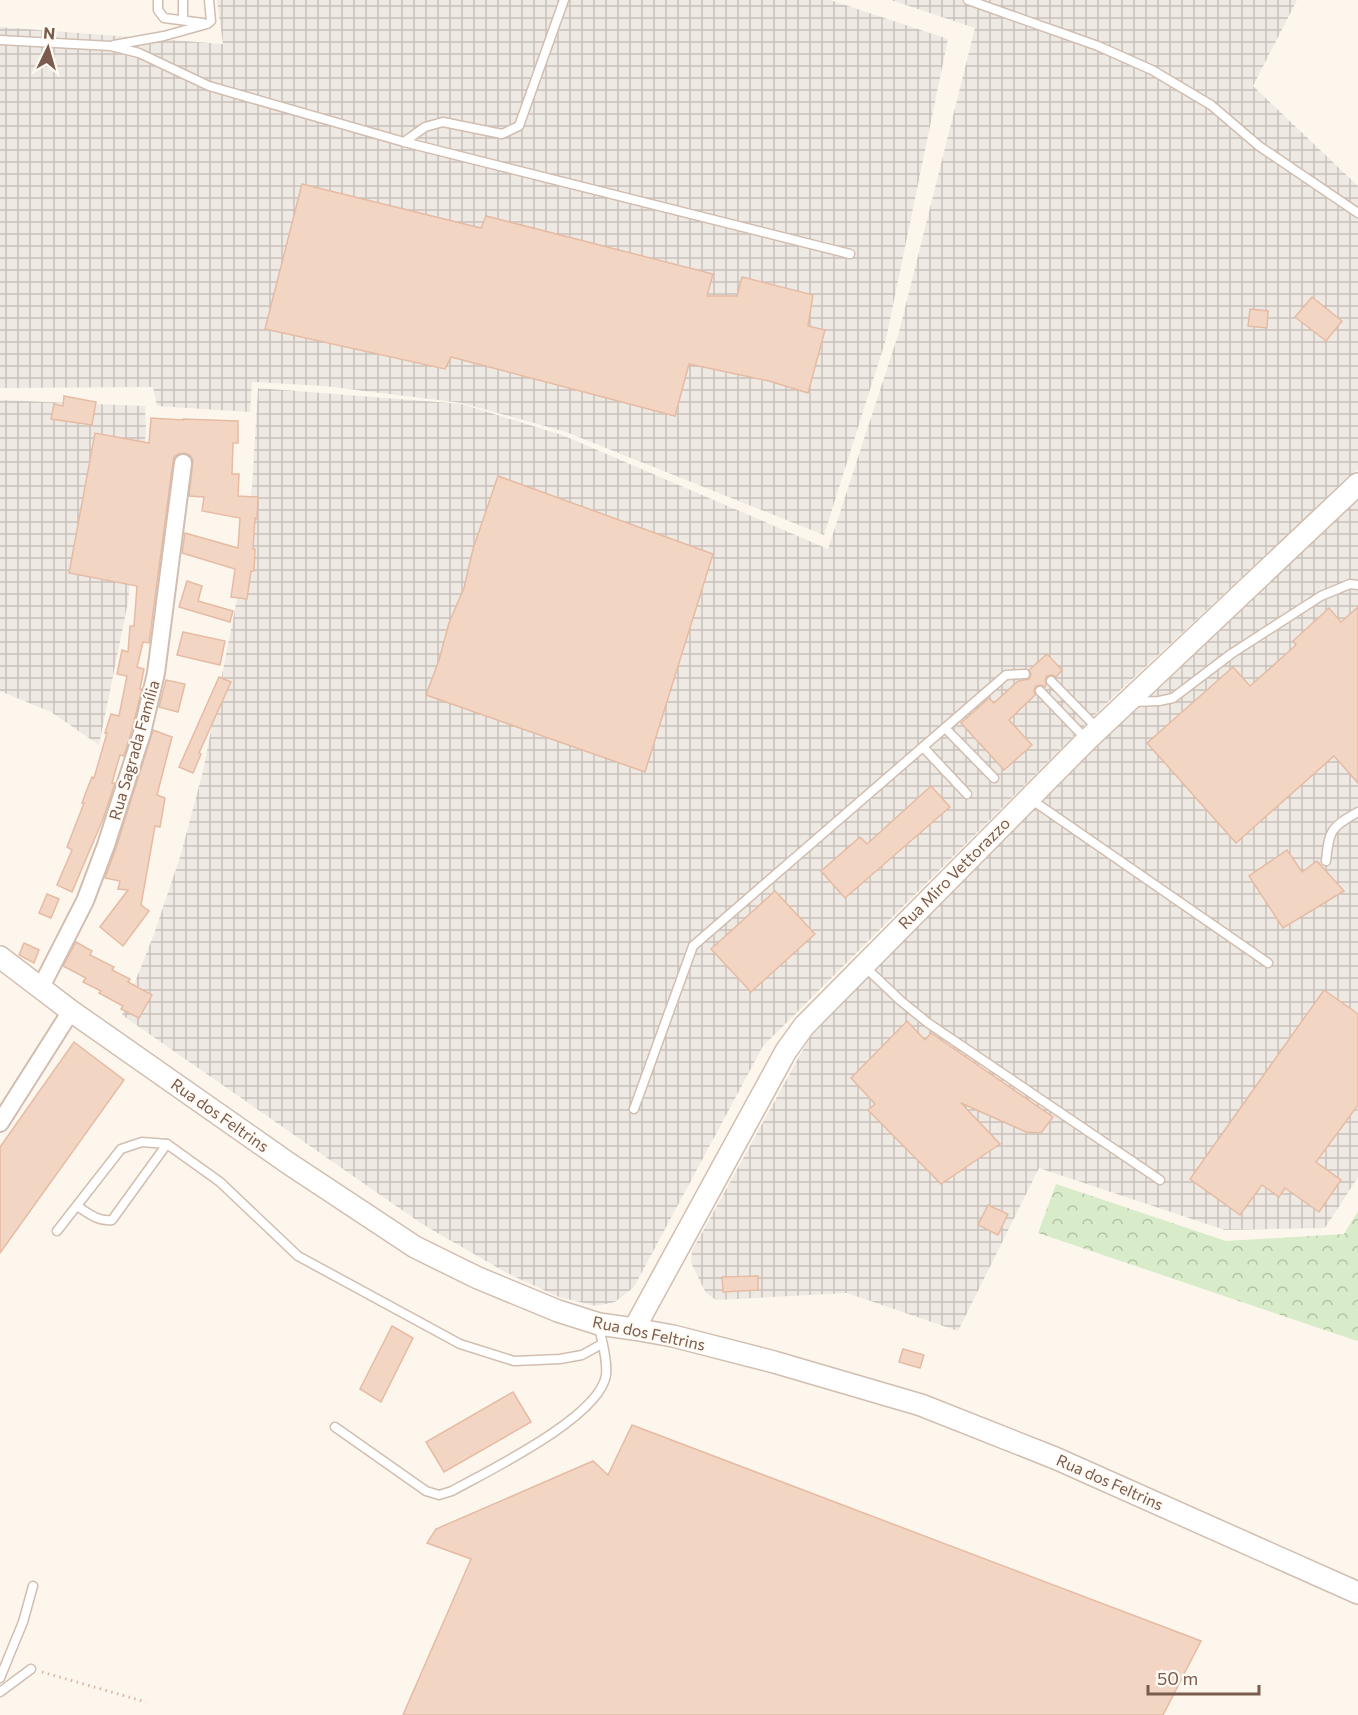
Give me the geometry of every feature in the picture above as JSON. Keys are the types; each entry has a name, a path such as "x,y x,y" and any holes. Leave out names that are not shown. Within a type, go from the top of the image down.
{"street":[{"name":"Rua Sagrada Família","path":"41,987 85,901 110,834 142,733 156,673 183,463"},
{"name":"Rua Miro Vettorazzo","path":"634,1329 786,1051 804,1026 1092,735 1358,483"},
{"name":"Rua dos Feltrins","path":"0,957 71,1011 415,1247 495,1285 558,1311 601,1334 634,1329 673,1336 774,1362 921,1405 1055,1458 1358,1593"},
{"path":"0,1123 71,1011"}],"lane":[{"path":"158,0 158,10 164,18 207,24"},
{"path":"183,0 183,20"},
{"path":"111,46 165,36 207,24 211,21 209,0"},
{"path":"404,142 425,127 443,122 502,134 519,126 564,0"},
{"path":"968,0 1086,41 1152,70 1211,105 1259,146 1358,213"},
{"path":"0,40 111,46 140,53 209,86 404,142 850,254"},
{"path":"1127,702 1173,698 1231,654 1321,596 1350,584 1358,585"},
{"path":"634,1109 693,946 1006,675 1024,674"},
{"path":"1051,681 1092,735"},
{"path":"1040,691 1092,735"},
{"path":"945,728 994,778"},
{"path":"923,747 966,794"},
{"path":"1029,797 1268,963"},
{"path":"1326,861 1331,831 1340,821 1358,812"},
{"path":"863,966 928,1023 1160,1180"},
{"path":"57,1231 121,1149 142,1142 167,1144 220,1182 298,1256 460,1344 514,1360 560,1359 582,1354 601,1334"},
{"path":"76,1206 99,1220 112,1220 167,1144"},
{"path":"335,1426 426,1491 439,1495 452,1491 535,1446 588,1405 601,1390 606,1374 601,1334"},
{"path":"0,1678 23,1622 33,1586"},
{"path":"0,1692 31,1669"}],"path":[{"path":"31,1669 146,1702"}],"shaded area":[{"path":"217,0 830,0 948,39 886,339 824,535 566,432 462,403 324,386 252,382 250,412 157,406 153,387 0,388 0,27 223,44"},
{"path":"891,0 1297,0 1253,86 1358,186 1358,469 1112,698 763,1046 634,1287 615,1302 596,1306 559,1297 507,1273 422,1224 122,1015 154,934 181,854 203,771 238,594 252,488 258,388 462,404 562,435 828,549 899,332 975,28"},
{"path":"0,400 145,406 146,433 128,602 99,745 51,712 0,691"},
{"path":"1358,493 1358,1177 1325,1228 1225,1230 1039,1168 958,1331 847,1293 716,1300 706,1293 691,1263 692,1251 810,1037 1047,793"}],"green space":[{"path":"1056,1184 1226,1241 1344,1234 1358,1211 1358,1340 1038,1233"}],"building":[{"path":"302,184 481,228 486,216 713,274 707,296 737,296 742,277 813,295 808,326 825,330 808,393 769,381 689,364 675,416 451,357 445,369 265,329"},
{"path":"1312,297 1342,321 1326,341 1295,317"},
{"path":"1250,309 1268,311 1267,328 1248,326"},
{"path":"64,396 96,402 92,425 51,419 54,404 63,406"},
{"path":"151,418 238,421 238,443 233,443 232,474 239,474 238,496 258,497 253,549 255,549 254,571 251,571 247,599 231,597 235,569 182,553 185,533 238,548 240,518 202,511 204,497 189,496 193,460 185,453 178,454 174,457 173,462 149,643 143,642 137,667 144,669 140,689 142,689 132,730 124,756 120,755 112,783 115,783 103,819 72,892 57,885 72,850 67,847 86,792 92,777 94,778 111,714 119,716 127,676 117,674 122,650 128,652 130,626 134,626 137,586 69,573 95,433 149,443"},
{"path":"498,476 713,554 645,772 426,695 449,623 464,588 473,549"},
{"path":"187,581 202,586 198,601 233,611 230,622 179,607"},
{"path":"1358,607 1358,783 1334,756 1236,843 1147,743 1233,667 1250,686 1296,645 1293,641 1329,608 1341,622"},
{"path":"183,632 225,641 220,665 177,655"},
{"path":"1047,654 1062,670 1056,677 1047,676 1045,687 1036,686 1035,695 1009,720 1032,745 1004,770 961,723 989,698 994,703 1018,681 1029,679 1031,674 1029,670"},
{"path":"219,677 231,682 199,753 201,754 193,773 179,767"},
{"path":"166,680 185,684 178,712 159,707"},
{"path":"153,730 172,737 157,795 165,798 160,827 155,826 141,905 149,911 123,946 100,927 128,890 118,889 120,881 105,878"},
{"path":"931,786 950,807 845,898 821,871 860,837 867,844"},
{"path":"1287,850 1302,872 1317,861 1344,891 1283,928 1249,876"},
{"path":"775,891 815,934 751,992 711,949"},
{"path":"47,894 59,899 51,918 39,913"},
{"path":"76,942 92,951 90,955 114,967 112,970 130,979 128,982 152,995 139,1018 121,1009 123,1006 99,993 101,991 83,982 86,978 63,966"},
{"path":"24,943 39,950 34,963 19,955"},
{"path":"1324,990 1358,1014 1358,1105 1316,1162 1341,1180 1319,1212 1285,1188 1279,1197 1262,1185 1240,1215 1190,1179"},
{"path":"907,1021 925,1040 931,1033 1053,1117 1041,1133 1026,1132 961,1103 1000,1144 941,1184 868,1110 875,1104 851,1078"},
{"path":"74,1042 124,1080 0,1253 0,1147"},
{"path":"988,1205 1008,1214 998,1235 978,1225"},
{"path":"758,1276 758,1290 723,1292 722,1277"},
{"path":"392,1326 413,1338 381,1402 360,1389"},
{"path":"903,1349 924,1355 920,1368 899,1362"},
{"path":"513,1392 531,1422 444,1472 426,1442"},
{"path":"632,1425 1201,1641 1163,1715 403,1715 471,1559 427,1543 436,1529 593,1461 608,1475"}]}
